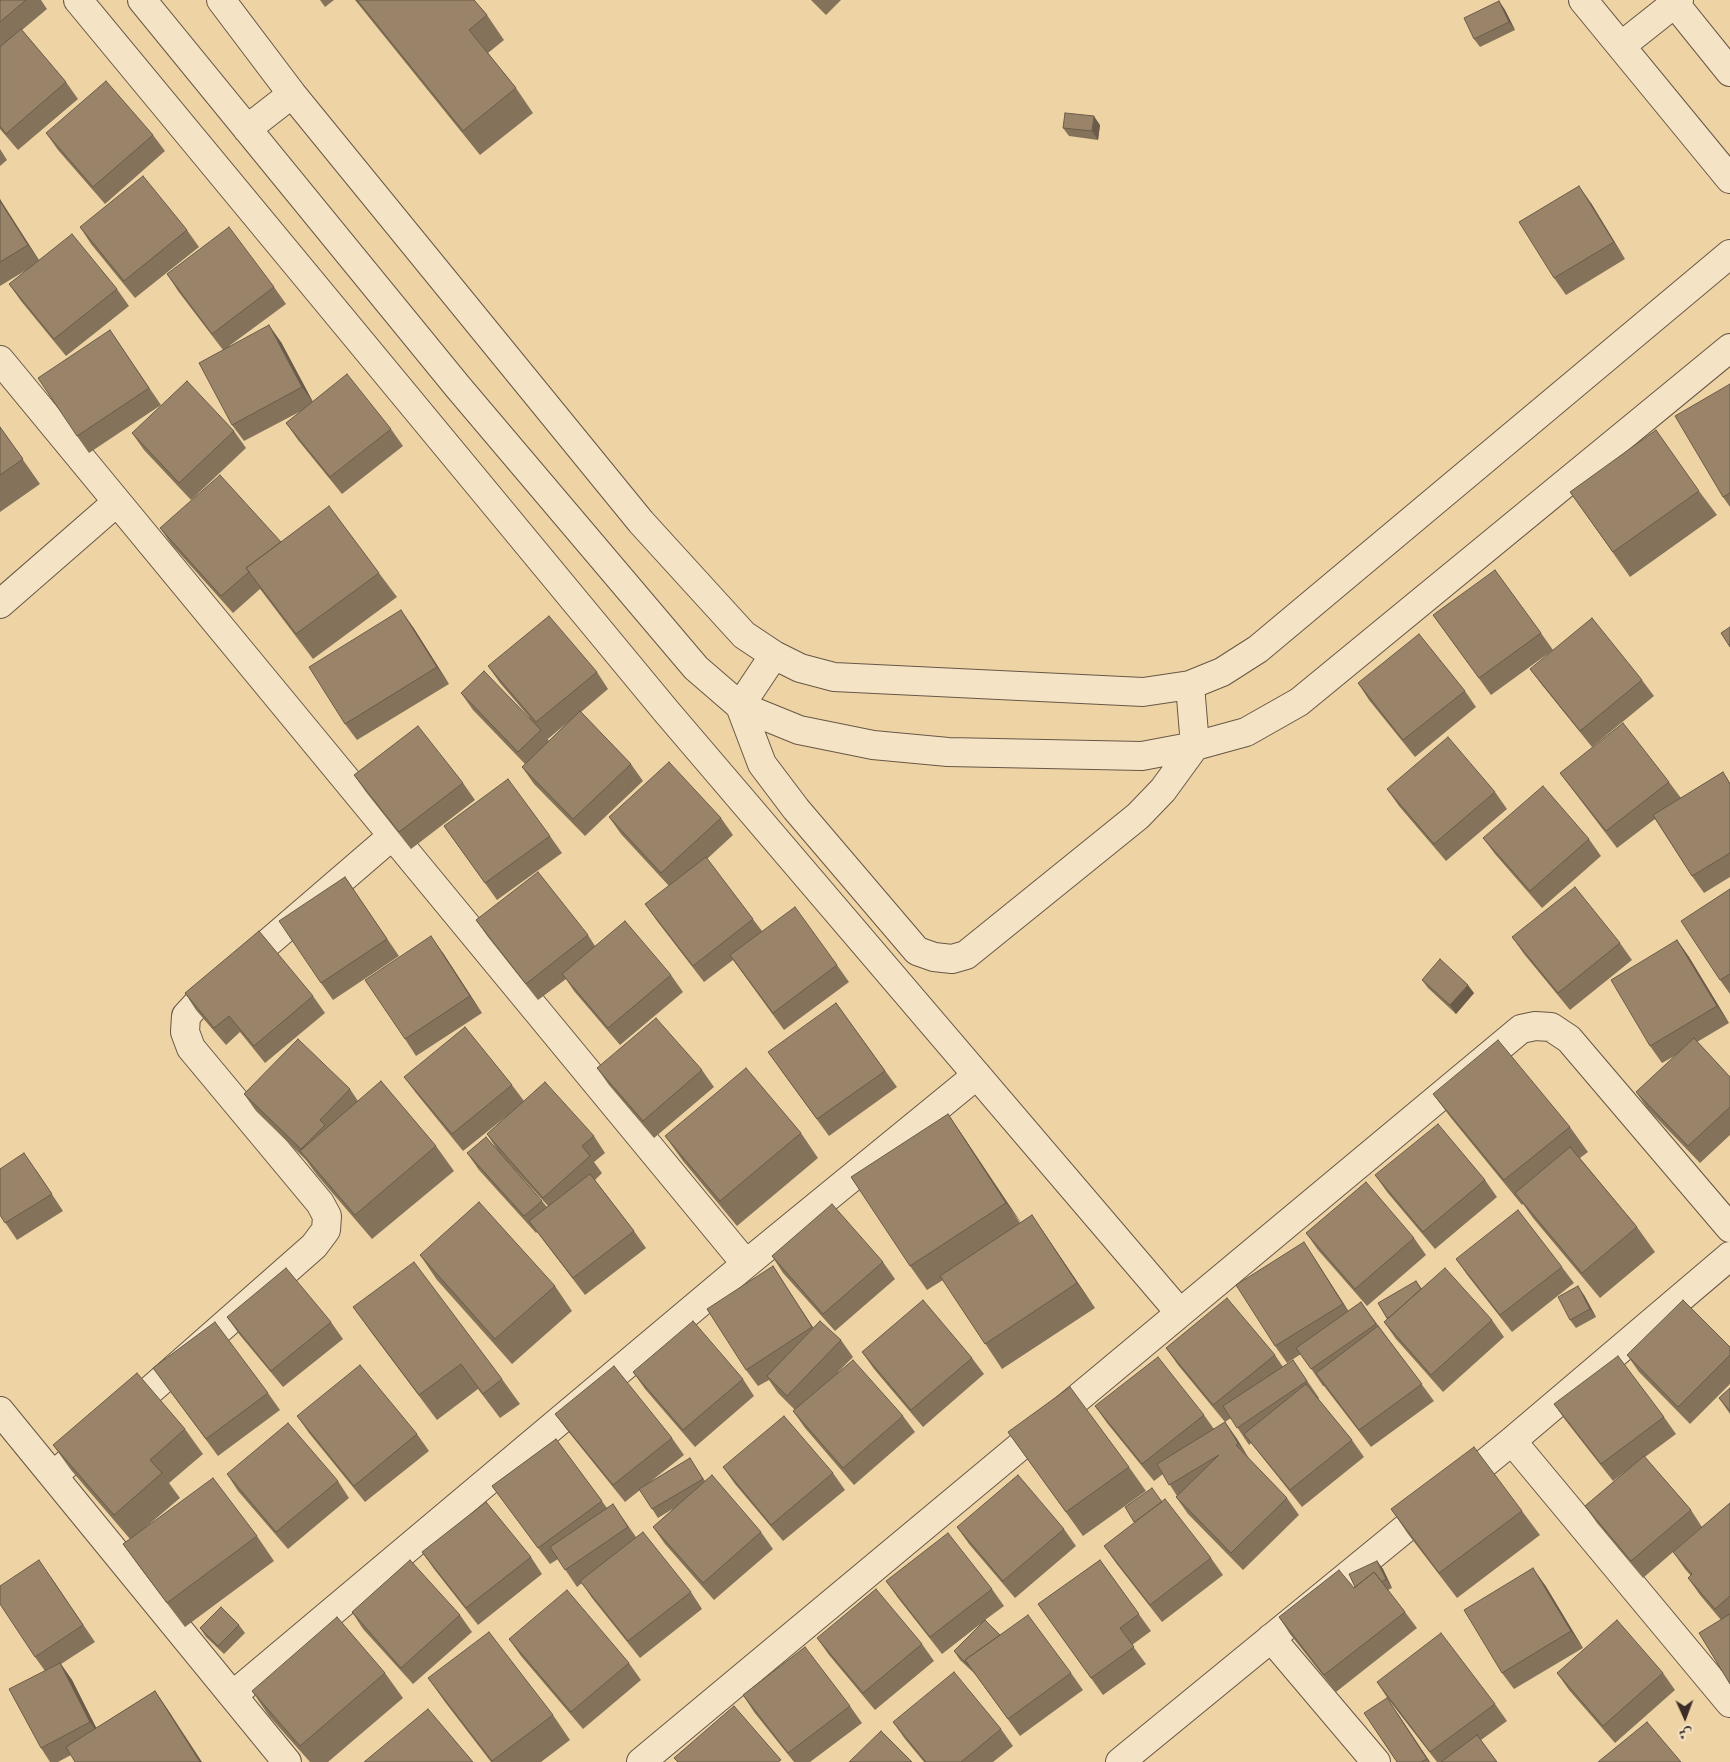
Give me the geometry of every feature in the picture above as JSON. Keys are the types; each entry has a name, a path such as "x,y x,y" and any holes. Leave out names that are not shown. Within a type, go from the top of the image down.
{"street":[{"path":"78,0 666,711 1180,1313"},
{"path":"142,0 458,387 696,668 740,706 799,730 882,746 948,752 1142,756 1195,746 1246,732 1299,702 1730,348"},
{"path":"221,0 292,94 641,522 744,635 774,655 800,668 834,677 1143,692 1190,685 1222,672 1258,649 1730,254"},
{"path":"1583,0 1730,179"},
{"path":"1621,46 1675,1 1730,72"},
{"path":"247,129 292,94"},
{"path":"0,360 746,1264"},
{"path":"0,604 117,502"},
{"path":"740,706 774,655"},
{"path":"740,706 762,764 796,809 917,951 934,957 952,959 966,955 1138,816 1163,790 1195,746 1190,685"},
{"path":"54,1475 314,1246 326,1230 327,1216 320,1203 191,1048 185,1032 186,1016 197,1004 392,836"},
{"path":"641,1762 1521,1029 1535,1026 1551,1027 1569,1039 1730,1228"},
{"path":"233,1695 746,1264 977,1075"},
{"path":"1120,1762 1512,1441 1730,1256"},
{"path":"0,1411 287,1762"},
{"path":"1512,1441 1730,1703"},
{"path":"1271,1638 1376,1762"}],"building":[{"path":"0,0 26,0 0,22"},
{"path":"357,0 474,0 487,15 469,30 516,88 463,131"},
{"path":"1499,1 1509,22 1474,39 1464,18"},
{"path":"21,29 66,82 6,134 0,126 0,47"},
{"path":"106,81 153,135 93,187 46,133"},
{"path":"1065,113 1094,116 1092,131 1063,128"},
{"path":"143,176 187,230 124,281 80,227"},
{"path":"1579,186 1614,242 1554,278 1519,222"},
{"path":"0,201 28,245 0,262"},
{"path":"229,227 274,287 212,334 167,274"},
{"path":"72,234 117,289 54,339 9,284"},
{"path":"269,325 302,387 232,425 199,363"},
{"path":"110,330 149,388 77,436 38,378"},
{"path":"347,374 391,429 330,477 286,423"},
{"path":"187,381 234,431 179,483 132,433"},
{"path":"1730,384 1730,493 1723,497 1675,416"},
{"path":"0,427 23,459 0,475"},
{"path":"1656,430 1699,491 1613,552 1570,492"},
{"path":"220,475 281,542 246,568 249,572 221,596 160,528"},
{"path":"329,506 379,573 296,634 246,568"},
{"path":"1495,570 1541,633 1479,678 1433,615"},
{"path":"401,610 437,667 345,724 309,667"},
{"path":"549,616 597,672 536,722 488,666"},
{"path":"1592,618 1642,680 1580,731 1530,669"},
{"path":"1730,627 1730,647 1721,633"},
{"path":"1419,634 1465,691 1403,740 1358,683"},
{"path":"484,671 541,730 518,752 461,693"},
{"path":"580,711 631,764 573,819 522,767"},
{"path":"1623,723 1669,782 1606,831 1560,773"},
{"path":"418,726 463,783 399,832 354,775"},
{"path":"1448,737 1495,792 1434,844 1387,789"},
{"path":"669,762 721,818 661,873 609,817"},
{"path":"1723,772 1730,784 1730,853 1692,876 1653,815"},
{"path":"508,779 550,836 485,883 444,826"},
{"path":"1543,786 1589,839 1530,891 1483,838"},
{"path":"706,857 753,919 693,966 645,904"},
{"path":"538,872 588,935 526,984 476,920"},
{"path":"345,877 387,939 321,983 279,921"},
{"path":"1575,887 1620,943 1558,993 1512,937"},
{"path":"1730,889 1730,974 1720,980 1681,921"},
{"path":"795,907 837,965 773,1013 730,955"},
{"path":"625,921 671,975 608,1028 562,974"},
{"path":"259,931 313,996 254,1046 229,1016 214,1028 185,993"},
{"path":"431,936 470,996 405,1039 365,980"},
{"path":"1677,940 1717,1006 1650,1046 1611,980"},
{"path":"1440,959 1468,985 1450,1005 1422,980"},
{"path":"836,1003 885,1071 817,1119 768,1052"},
{"path":"656,1018 702,1070 643,1121 597,1068"},
{"path":"465,1027 512,1085 452,1134 404,1077"},
{"path":"1694,1038 1730,1077 1730,1107 1688,1146 1636,1092"},
{"path":"298,1039 350,1089 320,1120 325,1125 301,1149 244,1094"},
{"path":"1498,1040 1570,1127 1504,1180 1433,1094"},
{"path":"746,1068 801,1133 720,1201 665,1136"},
{"path":"381,1081 436,1146 355,1215 300,1151"},
{"path":"545,1082 594,1136 582,1146 590,1156 543,1198 487,1134"},
{"path":"948,1114 1006,1203 910,1266 851,1177"},
{"path":"1438,1124 1485,1180 1423,1232 1375,1175"},
{"path":"486,1137 542,1201 524,1216 467,1153"},
{"path":"1570,1147 1637,1227 1582,1273 1515,1193"},
{"path":"24,1153 52,1194 5,1223 0,1215 0,1169"},
{"path":"590,1174 634,1231 573,1278 529,1221"},
{"path":"1366,1182 1414,1238 1355,1289 1306,1233"},
{"path":"479,1202 555,1286 495,1339 420,1255"},
{"path":"832,1204 883,1262 823,1314 772,1256"},
{"path":"1518,1210 1562,1267 1500,1315 1456,1259"},
{"path":"1032,1215 1077,1283 985,1344 940,1276"},
{"path":"1304,1242 1343,1304 1275,1346 1236,1285"},
{"path":"414,1262 502,1379 483,1394 461,1364 419,1395 353,1307"},
{"path":"773,1266 812,1327 746,1370 707,1309"},
{"path":"286,1268 331,1322 271,1371 227,1317"},
{"path":"1445,1268 1492,1320 1431,1375 1384,1322"},
{"path":"1416,1281 1421,1289 1387,1318 1378,1303"},
{"path":"1578,1286 1590,1309 1570,1320 1558,1297"},
{"path":"1227,1298 1275,1355 1213,1405 1166,1348"},
{"path":"923,1300 972,1358 911,1410 862,1352"},
{"path":"1683,1300 1730,1347 1730,1355 1678,1407 1627,1355"},
{"path":"1361,1302 1376,1324 1311,1369 1296,1348"},
{"path":"693,1321 743,1379 683,1430 633,1372"},
{"path":"820,1321 841,1340 787,1396 767,1376"},
{"path":"215,1322 268,1393 206,1439 153,1368"},
{"path":"1378,1326 1422,1384 1359,1430 1316,1373"},
{"path":"1618,1356 1664,1417 1601,1464 1554,1404"},
{"path":"1158,1357 1204,1415 1142,1464 1095,1406"},
{"path":"853,1360 903,1416 843,1468 793,1411"},
{"path":"1293,1360 1307,1381 1237,1428 1223,1406"},
{"path":"360,1365 417,1434 354,1486 297,1416"},
{"path":"614,1366 672,1438 613,1485 555,1414"},
{"path":"137,1373 185,1429 150,1460 162,1473 114,1515 53,1445"},
{"path":"1306,1384 1352,1440 1290,1490 1244,1434"},
{"path":"1070,1387 1129,1467 1066,1512 1008,1432"},
{"path":"1730,1388 1730,1411 1719,1398"},
{"path":"784,1416 833,1473 771,1525 723,1467"},
{"path":"1225,1422 1238,1443 1236,1445 1287,1498 1231,1553 1176,1497 1219,1455 1169,1485 1157,1464"},
{"path":"288,1423 338,1481 276,1532 227,1474"},
{"path":"556,1439 602,1501 538,1548 492,1486"},
{"path":"1474,1447 1522,1511 1439,1573 1391,1509"},
{"path":"1644,1456 1691,1510 1631,1561 1585,1506"},
{"path":"690,1458 703,1479 652,1509 639,1489"},
{"path":"712,1475 761,1532 703,1583 653,1527"},
{"path":"1018,1475 1064,1529 1003,1581 957,1527"},
{"path":"213,1478 257,1536 167,1603 123,1544"},
{"path":"1152,1488 1162,1502 1134,1522 1125,1507"},
{"path":"1165,1499 1211,1558 1150,1605 1104,1546"},
{"path":"486,1502 531,1557 466,1608 422,1552"},
{"path":"1730,1503 1730,1596 1715,1609 1688,1578 1692,1574 1673,1552"},
{"path":"613,1504 628,1527 565,1570 550,1547"},
{"path":"643,1532 691,1592 628,1641 580,1581"},
{"path":"948,1533 992,1589 930,1637 886,1581"},
{"path":"39,1560 83,1625 35,1657 0,1604 0,1586"},
{"path":"410,1560 460,1615 401,1668 352,1612"},
{"path":"1100,1560 1139,1614 1120,1628 1134,1647 1091,1678 1038,1604"},
{"path":"1377,1561 1386,1579 1382,1582 1374,1572 1355,1587 1349,1574"},
{"path":"1533,1568 1571,1631 1502,1673 1464,1610"},
{"path":"1339,1570 1354,1588 1374,1572 1405,1612 1324,1675 1279,1617"},
{"path":"876,1589 922,1644 863,1693 817,1638"},
{"path":"567,1590 629,1663 571,1712 509,1639"},
{"path":"221,1607 239,1625 218,1646 200,1628"},
{"path":"1730,1614 1730,1684 1699,1633"},
{"path":"1028,1615 1071,1673 1008,1719 965,1660"},
{"path":"337,1617 385,1673 300,1746 252,1691"},
{"path":"985,1620 1000,1635 965,1660 969,1666 954,1651"},
{"path":"1617,1620 1663,1673 1603,1726 1557,1673"},
{"path":"489,1632 553,1715 492,1761 428,1678"},
{"path":"1441,1633 1495,1704 1430,1752 1377,1682"},
{"path":"805,1647 850,1706 788,1753 743,1695"},
{"path":"60,1663 90,1722 41,1748 9,1689"},
{"path":"954,1672 1001,1729 961,1762 926,1762 893,1722"},
{"path":"155,1691 200,1762 75,1762 66,1747"},
{"path":"1387,1698 1427,1759 1421,1762 1397,1762 1364,1713"},
{"path":"734,1706 781,1760 778,1762 678,1762 674,1758"},
{"path":"428,1709 473,1762 364,1762"},
{"path":"1647,1722 1681,1762 1598,1762"},
{"path":"881,1731 912,1762 849,1762"},
{"path":"1477,1735 1497,1762 1441,1762"}]}
